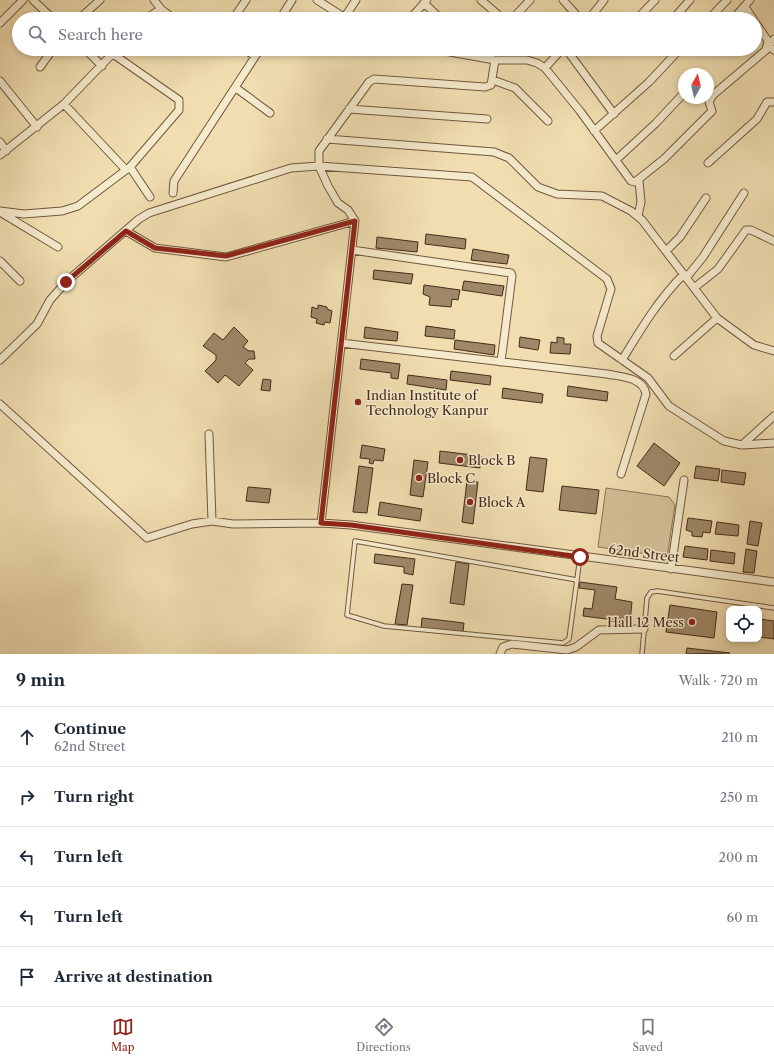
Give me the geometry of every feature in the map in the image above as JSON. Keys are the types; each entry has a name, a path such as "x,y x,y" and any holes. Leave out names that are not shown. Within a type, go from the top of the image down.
{"street":[{"path":"0,23 23,0"},
{"path":"33,0 46,12"},
{"path":"87,12 100,0"},
{"path":"154,0 165,12"},
{"path":"238,12 246,0"},
{"path":"284,12 292,0"},
{"path":"317,0 336,12"},
{"path":"349,12 356,0"},
{"path":"480,0 494,12"},
{"path":"519,12 530,0"},
{"path":"564,0 574,12"},
{"path":"595,12 604,0"},
{"path":"643,12 654,0"},
{"path":"679,12 690,0"},
{"path":"716,12 727,0"},
{"path":"740,12 750,0"},
{"path":"417,12 426,2 435,12"},
{"path":"745,7 748,12"},
{"path":"156,12 161,9"},
{"path":"762,32 771,48"},
{"path":"762,53 771,48 774,39"},
{"path":"40,67 48,56"},
{"path":"91,56 102,66"},
{"path":"0,142 3,153 64,104 111,56"},
{"path":"0,212 24,214 62,211 78,206 128,168 179,110 179,100 120,56"},
{"path":"173,192 174,181 236,88 255,56"},
{"path":"474,56 496,60 527,60 537,63 545,68 631,181 639,181 664,159 712,111 713,109 709,102 711,98 759,56"},
{"path":"545,68 556,56"},
{"path":"571,56 614,114"},
{"path":"594,131 649,82 673,56"},
{"path":"321,523 355,221 348,210 338,203 328,186 320,166 319,151 369,82 374,79 485,87 491,85 496,60"},
{"path":"493,80 515,88 548,121"},
{"path":"0,82 37,127"},
{"path":"236,88 270,113"},
{"path":"616,160 656,123 678,99"},
{"path":"708,163 757,119 767,102 774,102"},
{"path":"64,104 128,168 150,197"},
{"path":"349,109 487,119"},
{"path":"327,139 494,152 509,158 538,187 557,194 602,196 616,202 638,216 717,318 754,345 774,351"},
{"path":"0,360 37,324 50,300 66,282 139,219 163,208 291,168 320,166 475,178 607,279 611,289 597,336 598,343 648,378 669,406 724,441 742,445 774,443"},
{"path":"638,216 641,202 639,181"},
{"path":"622,360 648,317 667,291 685,276 703,257 744,193"},
{"path":"666,251 680,237 706,198"},
{"path":"0,212 58,247"},
{"path":"126,231 155,248 226,256 355,221"},
{"path":"694,288 718,269 746,230 751,230 774,241"},
{"path":"352,250 511,273 512,276 501,362"},
{"path":"0,261 20,282"},
{"path":"674,356 717,318"},
{"path":"341,343 607,374 637,380 645,387 646,394 621,474"},
{"name":"62nd Street","path":"0,404 148,538 192,524 212,521 233,524 321,523 351,525 774,582"},
{"path":"742,445 774,416"},
{"path":"209,434 212,521"},
{"path":"671,569 684,480"},
{"path":"500,654 502,647 512,644 567,650 576,647 599,630 644,629"}],"lane":[{"path":"577,580 356,541 347,615 384,626 563,642 569,640 577,580 580,557"},
{"path":"642,654 647,598 651,592 657,591 774,608"}],"shaded area":[{"path":"606,488 669,497 675,505 667,557 598,547"}],"building":[{"path":"426,234 466,239 465,249 425,244"},
{"path":"377,237 418,242 417,252 376,248"},
{"path":"473,249 509,255 507,264 471,260"},
{"path":"374,270 413,274 411,284 373,279"},
{"path":"464,281 504,286 502,296 462,290"},
{"path":"424,285 460,290 458,300 452,299 451,307 429,305 430,297 423,294"},
{"path":"318,305 327,307 327,309 332,311 330,323 325,322 324,325 316,323 317,319 311,317 312,307 318,309"},
{"path":"426,326 455,330 454,339 425,336"},
{"path":"234,327 248,341 243,347 249,351 254,351 255,359 249,359 245,363 253,370 239,386 225,375 218,383 205,371 216,360 216,355 203,346 214,333 223,340"},
{"path":"365,327 398,332 397,341 364,338"},
{"path":"520,337 540,340 538,350 519,347"},
{"path":"557,337 564,338 564,344 571,344 570,354 550,353 551,342 557,343"},
{"path":"455,340 495,345 494,355 454,349"},
{"path":"361,359 400,364 398,379 391,378 391,373 360,369"},
{"path":"451,371 491,376 490,385 450,380"},
{"path":"408,375 447,380 446,390 407,384"},
{"path":"263,379 271,380 270,391 261,390"},
{"path":"568,386 608,392 607,401 567,396"},
{"path":"503,388 543,394 542,403 502,398"},
{"path":"654,443 680,463 664,486 637,466"},
{"path":"362,445 385,449 383,461 374,460 373,464 369,463 370,459 360,458"},
{"name":"Block B","path":"440,451 481,456 480,468 439,463"},
{"path":"530,457 547,459 543,492 526,490"},
{"name":"Block C","path":"414,460 428,462 423,497 410,495"},
{"path":"359,466 373,468 367,513 353,512"},
{"path":"696,466 720,469 718,481 694,478"},
{"path":"722,470 746,473 744,485 721,482"},
{"name":"Block A","path":"467,481 478,482 473,524 462,522"},
{"path":"562,486 599,490 596,514 559,510"},
{"path":"248,487 271,489 269,503 246,501"},
{"path":"380,502 422,509 420,521 378,515"},
{"path":"688,518 712,521 710,533 703,532 702,537 692,536 692,532 686,530"},
{"path":"750,521 762,523 758,546 747,544"},
{"path":"717,522 739,525 738,536 715,534"},
{"path":"685,546 708,549 707,560 683,557"},
{"path":"746,549 757,551 754,573 743,572"},
{"path":"711,550 735,553 734,564 710,561"},
{"path":"375,554 415,559 413,575 404,573 404,567 374,563"},
{"path":"456,562 469,564 464,605 450,603"},
{"path":"580,582 617,587 615,599 632,602 630,622 583,616 584,608 592,609 595,590 579,588"},
{"path":"402,584 413,585 407,625 395,624"},
{"name":"Hall 12 Mess","path":"670,605 717,612 714,638 666,632"},
{"path":"422,618 464,623 463,632 421,629"},
{"path":"762,619 774,621 774,639 762,637"},
{"path":"687,648 730,653 686,654"}],"place":[{"name":"Indian Institute of Technology Kanpur","path":"358,402"},
{"name":"Block B","path":"460,460"},
{"name":"Block C","path":"419,478"},
{"name":"Block A","path":"470,502"},
{"name":"Hall 12 Mess","path":"692,622"}],"route":[{"path":"66,282 126,231 148,246 155,248 226,256 240,254 355,221 321,523 351,525 580,557"}]}
